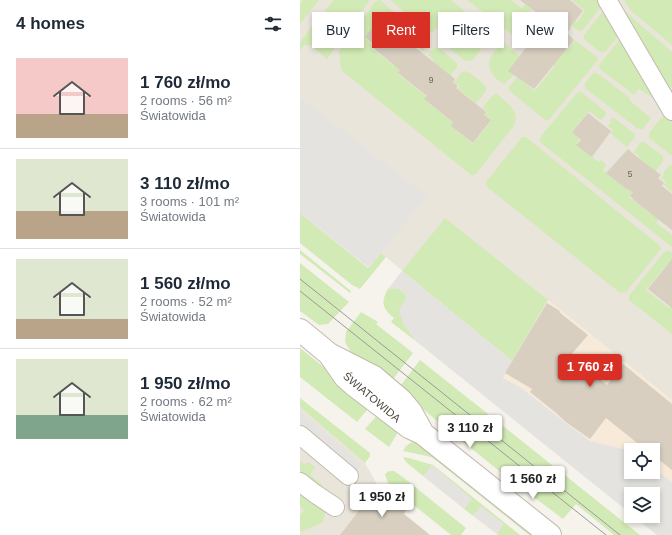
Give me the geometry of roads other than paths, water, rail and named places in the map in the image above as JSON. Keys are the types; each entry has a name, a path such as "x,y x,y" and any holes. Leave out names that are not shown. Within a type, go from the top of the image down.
{"street":[{"path":"607,0 672,111"},
{"name":"ŚWIATOWIDA","path":"300,330 329,354 355,366 379,381 401,400 411,412 422,433 550,535"},
{"path":"300,435 349,476"},
{"path":"300,482 335,507"}],"tram line":[{"path":"300,279 620,535"},
{"path":"300,291 606,535"}]}
